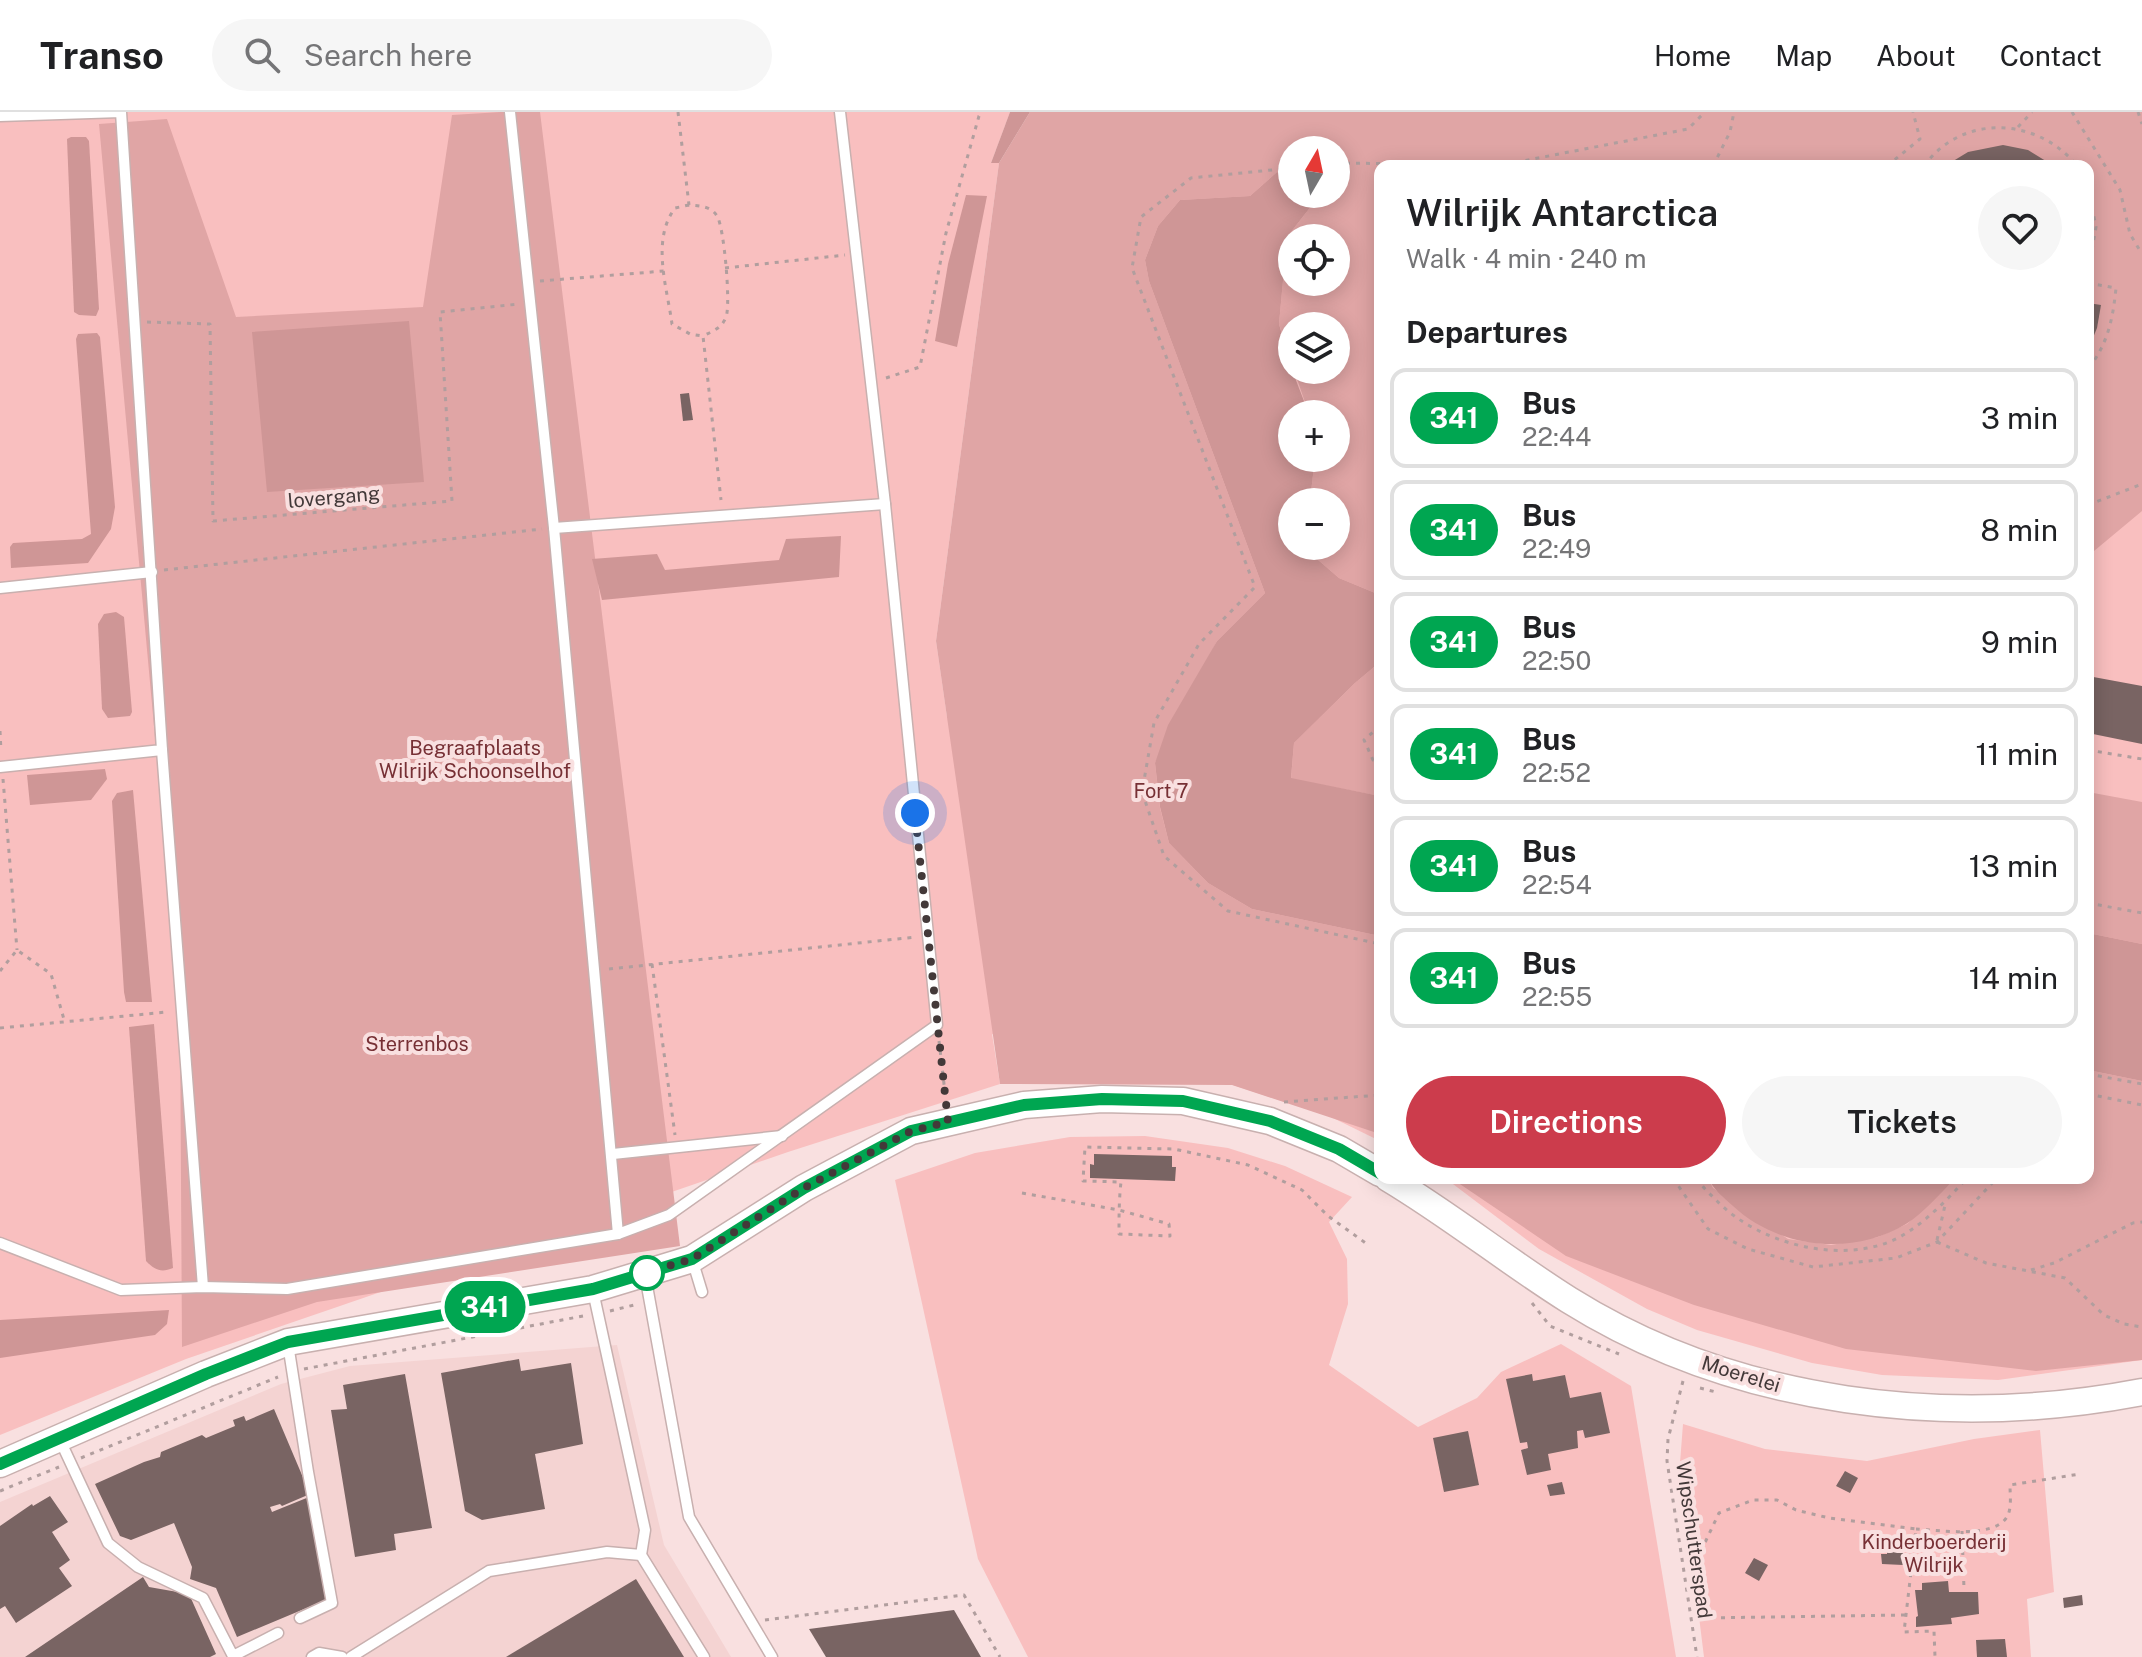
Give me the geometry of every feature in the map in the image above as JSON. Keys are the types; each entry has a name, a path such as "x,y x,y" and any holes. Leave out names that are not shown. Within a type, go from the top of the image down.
{"street":[{"path":"0,1464 206,1374 288,1342 595,1301 647,1285 804,1188 911,1131 1024,1105 1102,1099 1183,1101 1270,1121 1339,1149 1374,1169"},
{"name":"Moerelei","path":"1397,1184 1570,1301 1657,1347 1758,1383 1866,1403 1988,1409 2097,1401 2142,1392"}],"lane":[{"path":"0,116 123,112 162,750 203,1287"},
{"path":"510,112 554,528 618,1234"},
{"path":"0,1243 121,1290 203,1287 287,1289 618,1234 669,1215 937,1025 885,504 840,112"},
{"path":"554,528 885,504"},
{"path":"0,588 152,572"},
{"path":"1,767 162,750"},
{"path":"613,1154 783,1136"},
{"path":"692,1259 702,1292"},
{"path":"647,1285 689,1517 772,1657"},
{"path":"595,1301 645,1530 641,1555 704,1657"},
{"path":"288,1342 332,1603 300,1618"},
{"path":"59,1438 108,1543 138,1567 203,1598 233,1656 278,1633"},
{"path":"351,1657 489,1571 607,1552 641,1555"},
{"path":"312,1657 319,1653 342,1657"}],"path":[{"path":"678,112 689,205"},
{"path":"871,382 920,367 946,233 982,112"},
{"path":"1528,160 1688,129 1705,112"},
{"path":"1716,160 1730,132 1734,112"},
{"path":"1894,160 1920,139 1913,112"},
{"path":"2017,128 2032,112"},
{"path":"2072,112 2120,190 2130,234 2142,254"},
{"path":"2138,112 2142,124"},
{"path":"1928,160 1934,152 1968,132 1994,126 2017,128 2039,135 2071,160"},
{"path":"1350,163 1374,163"},
{"path":"1278,169 1191,178 1141,217 1132,268 1255,587 1199,644 1154,723 1142,792 1164,856 1228,911 1374,943"},
{"path":"705,206 720,219 725,268 729,303 720,328 703,336 690,334 672,324 662,240 665,221 675,208 705,206"},
{"path":"2094,217 2094,238"},
{"path":"725,268 856,253"},
{"path":"528,282 664,271"},
{"path":"2094,284 2116,288 2113,320 2094,359"},
{"name":"lovergang","path":"135,322 210,324 213,521 452,501 440,312 530,303"},
{"path":"703,336 723,516"},
{"path":"2094,503 2142,484"},
{"path":"152,572 554,528"},
{"path":"0,731 17,950 0,971"},
{"path":"1374,731 1364,740 1374,760"},
{"path":"2094,751 2142,759"},
{"path":"2094,904 2142,913"},
{"path":"594,970 928,936"},
{"path":"17,950 51,974 65,1023"},
{"path":"652,964 676,1147"},
{"path":"0,1020 0,1028 180,1011"},
{"path":"937,1025 948,1122"},
{"path":"2094,1075 2142,1084"},
{"path":"2094,1095 2142,1105"},
{"path":"1316,1101 1374,1096"},
{"path":"1022,1193 1119,1210 1169,1224 1170,1236 1119,1234 1119,1210 1121,1182 1083,1181 1085,1147 1174,1149 1248,1165 1302,1190 1328,1216 1367,1244"},
{"path":"1677,1184 1708,1229 1748,1249 1813,1267 1896,1258 1937,1242 1991,1184"},
{"path":"1702,1184 1732,1217 1765,1235 1810,1248 1863,1249 1896,1239 1925,1220 1962,1184"},
{"path":"1937,1242 1946,1201"},
{"path":"2028,1271 2054,1263 2133,1223 2142,1222"},
{"path":"1937,1242 1986,1263 2065,1278 2104,1315 2124,1324 2142,1327"},
{"path":"0,1491 292,1372 595,1301 640,1303 647,1285"},
{"path":"1532,1303 1550,1326 1630,1359"},
{"name":"Wipschutterspad","path":"1697,1657 1667,1461 1668,1439 1684,1381 1719,1393"},
{"path":"1905,1615 1702,1618 1701,1551 1719,1513 1753,1500 1777,1500 1796,1510 1829,1518 1916,1529 1989,1530 2007,1518 2010,1485 2080,1474"},
{"path":"1916,1529 1904,1632 1934,1631 1935,1657"},
{"path":"1962,1531 1964,1589"},
{"path":"751,1622 964,1595 1000,1657"}],"shaded area":[{"path":"1010,112 1030,112 999,163 991,163"},
{"path":"86,137 89,141 99,309 96,316 74,312 67,139"},
{"path":"1277,172 1278,208 1310,208 1297,224 1278,224 1278,296 1282,296 1278,312 1278,384 1297,384 1304,400 1278,400 1278,472 1313,472 1311,488 1278,488 1278,560 1318,560 1339,578 1374,593 1374,667 1294,743 1291,778 1374,795 1374,935 1252,909 1208,883 1169,843 1160,807 1155,763 1168,725 1217,641 1265,593 1149,281 1145,260 1158,226 1180,200 1250,196"},
{"path":"966,195 987,196 957,347 935,341 948,264"},
{"path":"409,321 424,482 267,492 252,332"},
{"path":"97,333 100,337 115,507 111,529 88,563 11,568 10,547 13,543 82,539 91,534 76,339 78,334"},
{"path":"841,536 839,577 602,600 592,559 657,554 665,570 779,560 786,539"},
{"path":"116,612 124,617 132,712 130,716 108,718 102,709 98,624 104,614"},
{"path":"105,769 107,779 91,800 30,805 27,775"},
{"path":"133,790 152,1002 126,1002 124,992 112,801 117,793"},
{"path":"2094,934 2142,944 2142,1081 2094,1071"},
{"path":"154,1024 173,1268 165,1270 155,1268 146,1261 129,1027"},
{"path":"1712,1184 1950,1184 1906,1224 1863,1241 1839,1244 1793,1239 1771,1231 1751,1220"},
{"path":"169,1310 167,1324 155,1335 0,1358 0,1320"},
{"path":"617,1345 664,1545 731,1657 0,1657 0,1502 281,1384 350,1366"}],"green space":[{"name":"Begraafplaats Wilrijk Schoonselhof","path":"0,112 1010,112 991,163 999,163 936,641 947,717 1050,150 1278,142 1278,208 1350,208 1350,140 2142,112 2142,1360 1998,1380 1882,1375 1812,1363 1697,1330 1647,1309 1539,1249 1453,1184 2094,1184 2094,160 1374,160 1374,1138 1331,1117 1233,1085 992,1034 1000,1084 788,1152 186,1359 0,1435"},
{"name":"Sterrenbos","path":"540,112 680,1246 317,1302 182,1347 180,1011 99,124 167,119 236,317 423,307 452,115"},
{"path":"1030,112 2142,112 2142,511 2094,551 2094,160 1374,160 1374,593 1339,578 1318,560 1350,560 1350,488 1311,488 1313,472 1350,472 1350,400 1304,400 1299,384 1350,384 1350,312 1280,312 1282,296 1350,296 1350,224 1297,224 1310,208 1350,208 1350,136 1278,136 1278,172 1250,196 1180,200 1158,226 1145,260 1149,281 1265,593 1217,641 1155,763 1160,808 1169,843 1208,883 1252,909 1374,935 1374,1132 1232,1085 1000,1084 936,641 999,163"},
{"path":"1374,667 1374,795 1291,779 1294,743"},
{"path":"2094,793 2142,802 2142,944 2094,934"},
{"path":"2094,1071 2142,1081 2142,1360 2036,1371 1846,1349 1694,1305 1566,1256 1460,1184 1711,1184 1788,1239 1831,1245 1878,1237 1907,1224 1950,1184 2094,1184"},
{"path":"1145,1136 1228,1148 1285,1166 1352,1197 1329,1222 1347,1259 1348,1304 1329,1365 1418,1427 1477,1398 1501,1372 1561,1344 1631,1386 1676,1657 1028,1657 978,1559 895,1180 975,1153 1070,1137"},
{"name":"Kinderboerderij Wilrijk","path":"1683,1424 1765,1449 1867,1461 1974,1439 2040,1430 2054,1592 2027,1599 2031,1657 1704,1657 1680,1463"}],"building":[{"path":"2003,145 2028,150 2044,160 1955,160 1968,152"},
{"path":"2094,304 2101,305 2094,335"},
{"path":"689,393 693,420 683,421 680,394"},
{"path":"2094,677 2142,686 2142,744 2094,734"},
{"path":"1094,1154 1172,1156 1172,1167 1176,1167 1175,1181 1090,1178"},
{"path":"519,1359 521,1371 571,1363 583,1444 535,1454 545,1509 482,1520 465,1511 441,1373"},
{"path":"405,1374 432,1528 394,1534 396,1550 355,1557 331,1410 347,1409 343,1385"},
{"path":"1532,1374 1533,1381 1565,1375 1570,1398 1601,1392 1610,1433 1585,1438 1583,1430 1577,1431 1578,1448 1548,1454 1551,1470 1527,1475 1521,1450 1528,1448 1527,1442 1520,1443 1506,1379"},
{"path":"274,1409 310,1494 282,1506 270,1507 272,1512 309,1497 324,1592 328,1599 237,1637 216,1588 190,1579 192,1567 174,1523 131,1540 120,1536 95,1484 160,1457 161,1452 202,1435 206,1438 235,1426 233,1420 244,1416 246,1421"},
{"path":"1468,1431 1479,1485 1444,1492 1433,1438"},
{"path":"1845,1471 1858,1478 1850,1493 1836,1486"},
{"path":"1562,1482 1565,1494 1550,1496 1547,1485"},
{"path":"50,1496 68,1522 52,1532 70,1560 59,1568 72,1586 16,1623 5,1606 0,1609 0,1526 32,1504"},
{"path":"1887,1550 1903,1550 1903,1565 1882,1564 1881,1554 1887,1554"},
{"path":"1754,1558 1768,1565 1759,1581 1745,1573"},
{"path":"143,1577 149,1587 189,1594 216,1654 210,1657 25,1657"},
{"path":"636,1579 684,1657 506,1657"},
{"path":"1948,1581 1949,1592 1978,1592 1979,1614 1951,1618 1952,1624 1916,1627 1915,1590 1922,1590 1922,1583"},
{"path":"2082,1595 2083,1605 2064,1608 2063,1598"},
{"path":"954,1610 981,1657 826,1657 809,1629"},
{"path":"2005,1639 2007,1657 1977,1657 1976,1640"}],"bus line":[{"name":"341","path":"0,1464 206,1374 288,1342 593,1289 692,1259 804,1188 911,1131 1024,1105 1102,1099 1183,1101 1270,1121 1339,1149 1374,1169"}],"route":[{"path":"647,1273 692,1259 804,1188 911,1131 948,1122 915,813"}],"park label":[{"name":"Fort 7","path":"1161,791"}]}
